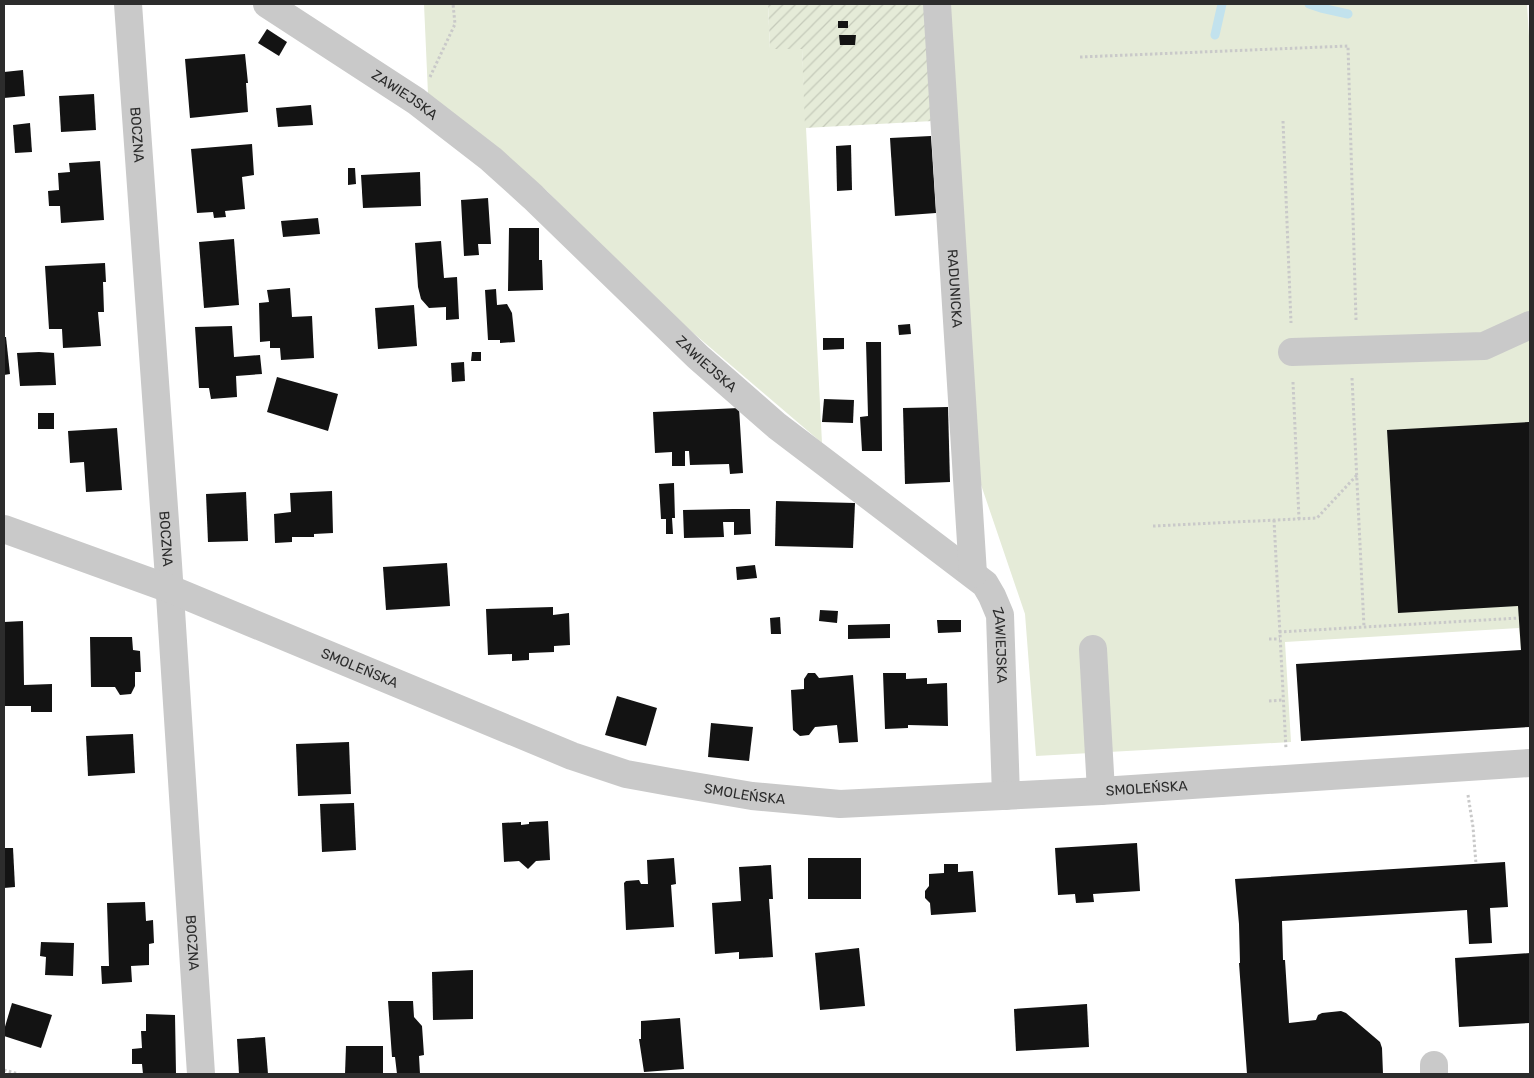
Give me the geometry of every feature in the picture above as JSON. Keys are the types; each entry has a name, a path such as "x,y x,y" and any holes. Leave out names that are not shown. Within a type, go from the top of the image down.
{"street":[{"name":"BOCZNA","path":"128,4 170,588 201,1074"},
{"name":"ZAWIEJSKA","path":"267,4 416,101 491,159 533,197 698,358 777,426 985,584 1000,615 1006,796"},
{"name":"RADUNICKA","path":"937,4 973,574"},
{"path":"1292,352 1484,346 1530,325"},
{"name":"SMOLEŃSKA","path":"4,529 170,588 565,754 626,774 752,796 840,804 1102,792 1530,763"},
{"path":"1093,649 1102,792"}],"path":[{"path":"416,101 423,91 455,24 453,4"},
{"path":"1080,57 1348,46 1357,475 1364,627"},
{"path":"1153,526 1317,518 1357,475"},
{"path":"1274,520 1286,755"},
{"path":"1279,632 1519,618"},
{"path":"1269,639 1280,639"},
{"path":"1268,701 1283,700"},
{"path":"1468,800 1473,827 1476,864"},
{"path":"4,1070 19,1074"}],"green space":[{"path":"424,4 768,4 770,49 802,49 822,443 650,296 547,191 471,127 428,94"},
{"path":"768,4 925,4 933,121 805,128 802,49 770,49"},
{"path":"948,4 1527,4 1530,53 1530,650 1521,650 1519,628 1285,642 1291,742 1036,756 1025,614 977,473"}],"building":[{"path":"838,21 848,21 848,28 838,28"},
{"path":"267,29 287,42 279,56 258,43"},
{"path":"839,35 856,35 855,45 840,45"},
{"path":"245,54 248,112 190,118 185,59"},
{"path":"23,70 25,96 4,98 4,72"},
{"path":"94,94 96,130 61,132 59,96"},
{"path":"311,105 313,125 278,127 276,108"},
{"path":"30,123 32,152 15,153 13,125"},
{"path":"931,136 936,213 895,216 890,138"},
{"path":"252,144 254,175 242,177 245,209 225,211 226,217 214,218 213,212 197,213 191,149"},
{"path":"851,145 852,190 837,191 836,146"},
{"path":"100,161 104,220 61,223 60,206 49,206 48,191 59,190 58,173 70,172 69,163"},
{"path":"348,168 355,168 356,184 348,185"},
{"path":"420,172 421,206 363,208 361,175"},
{"path":"488,198 491,244 478,244 479,255 464,256 461,200"},
{"path":"318,218 320,234 283,237 281,221"},
{"path":"509,228 539,228 539,260 542,260 543,290 508,291"},
{"path":"234,239 239,305 204,308 199,242"},
{"path":"441,241 444,278 457,277 459,319 446,320 446,307 429,308 421,299 418,287 415,243"},
{"path":"105,263 106,282 103,282 104,312 98,312 101,346 63,348 62,329 49,329 45,266"},
{"path":"290,288 292,317 312,316 314,358 281,360 280,348 270,348 270,341 260,342 259,303 269,302 267,290"},
{"path":"496,289 497,305 507,304 512,313 515,342 500,343 500,340 488,340 485,290"},
{"path":"414,305 417,346 378,349 375,308"},
{"path":"910,324 911,334 899,335 898,325"},
{"path":"232,326 234,357 260,355 262,374 236,376 237,397 211,399 209,388 199,388 195,327"},
{"path":"4,337 6,337 10,374 4,375"},
{"path":"823,338 844,338 844,349 823,350"},
{"path":"866,342 881,342 882,451 862,451 860,417 868,416"},
{"path":"472,352 481,352 481,361 471,361"},
{"path":"17,353 54,353 56,385 20,386"},
{"path":"464,362 465,381 452,382 451,363"},
{"path":"277,377 338,394 328,431 267,412"},
{"path":"824,399 854,400 853,423 822,422"},
{"path":"948,407 950,482 905,484 903,408"},
{"path":"739,408 743,473 730,474 729,464 690,465 689,451 685,451 685,466 672,466 672,452 655,453 653,412"},
{"path":"38,413 54,413 54,429 38,429"},
{"path":"1529,422 1530,727 1301,741 1296,664 1521,650 1518,606 1398,613 1387,430"},
{"path":"117,428 122,490 86,492 84,462 70,463 68,431"},
{"path":"674,483 675,518 672,518 673,534 666,534 666,519 661,519 659,484"},
{"path":"332,491 333,533 314,534 314,537 292,537 292,542 275,543 274,514 291,512 290,493"},
{"path":"246,492 248,541 208,542 206,494"},
{"path":"776,501 855,503 853,548 775,546"},
{"path":"750,509 751,534 734,535 734,522 723,522 724,537 684,538 683,510"},
{"path":"447,563 450,606 386,610 383,567"},
{"path":"755,565 757,578 737,580 736,567"},
{"path":"553,607 553,615 569,613 570,645 554,646 554,652 529,653 529,660 512,661 512,654 488,655 486,609"},
{"path":"820,610 838,611 837,623 819,621"},
{"path":"780,617 781,634 771,634 770,618"},
{"path":"937,620 961,620 961,632 938,633"},
{"path":"23,621 24,685 52,684 52,712 31,712 31,706 4,706 4,622"},
{"path":"890,624 890,638 848,639 848,625"},
{"path":"90,637 132,637 133,650 140,651 141,672 135,672 135,686 131,694 120,695 115,687 91,687"},
{"path":"808,673 815,673 819,678 853,675 858,742 839,743 837,725 815,727 809,735 800,736 793,730 791,690 804,689 804,679"},
{"path":"883,673 906,673 906,679 927,678 927,684 947,683 948,726 908,725 908,728 885,729"},
{"path":"617,696 657,708 646,746 605,735"},
{"path":"711,723 753,727 749,761 708,757"},
{"path":"133,734 135,773 88,776 86,736"},
{"path":"349,742 351,794 298,796 296,744"},
{"path":"354,803 356,850 322,852 320,804"},
{"path":"548,821 550,860 536,861 528,869 519,861 504,862 502,823 521,822 521,825 529,824 529,822"},
{"path":"1137,843 1140,891 1093,894 1094,902 1076,903 1075,894 1058,895 1055,848"},
{"path":"4,848 13,848 15,887 4,888"},
{"path":"674,858 676,884 671,885 674,927 626,930 624,883 626,881 639,880 641,884 648,884 647,860"},
{"path":"808,858 861,858 861,899 808,899"},
{"path":"1505,862 1508,907 1490,908 1492,943 1469,944 1467,910 1282,921 1283,960 1285,960 1289,1023 1316,1020 1318,1015 1322,1013 1341,1011 1346,1013 1380,1042 1383,1074 1247,1074 1235,879"},
{"path":"944,864 958,864 958,872 973,871 976,912 931,915 930,903 925,898 925,891 929,886 929,874 944,873"},
{"path":"771,865 773,899 769,899 773,957 739,959 739,952 715,954 712,903 741,901 739,867"},
{"path":"145,902 146,921 153,920 154,943 149,944 149,965 131,966 132,982 102,984 101,966 109,966 107,903"},
{"path":"41,942 74,943 73,976 45,975 46,957 40,956"},
{"path":"859,948 865,1006 820,1010 815,953"},
{"path":"1530,953 1530,1023 1459,1027 1455,958"},
{"path":"473,970 473,1019 433,1020 432,972"},
{"path":"388,1001 413,1001 414,1017 422,1026 424,1055 419,1056 420,1074 397,1074 395,1057 392,1057"},
{"path":"12,1003 52,1015 41,1048 4,1036"},
{"path":"1087,1004 1089,1047 1016,1051 1014,1009"},
{"path":"146,1014 175,1015 176,1074 143,1074 142,1064 132,1064 132,1049 142,1048 141,1031 146,1031"},
{"path":"680,1018 684,1069 644,1072 639,1039 641,1039 641,1021"},
{"path":"265,1037 268,1074 239,1074 237,1039"},
{"path":"346,1046 383,1046 383,1074 345,1074"}],"waterway":[{"path":"1215,35 1222,4"},
{"path":"1309,4 1348,14"}]}
